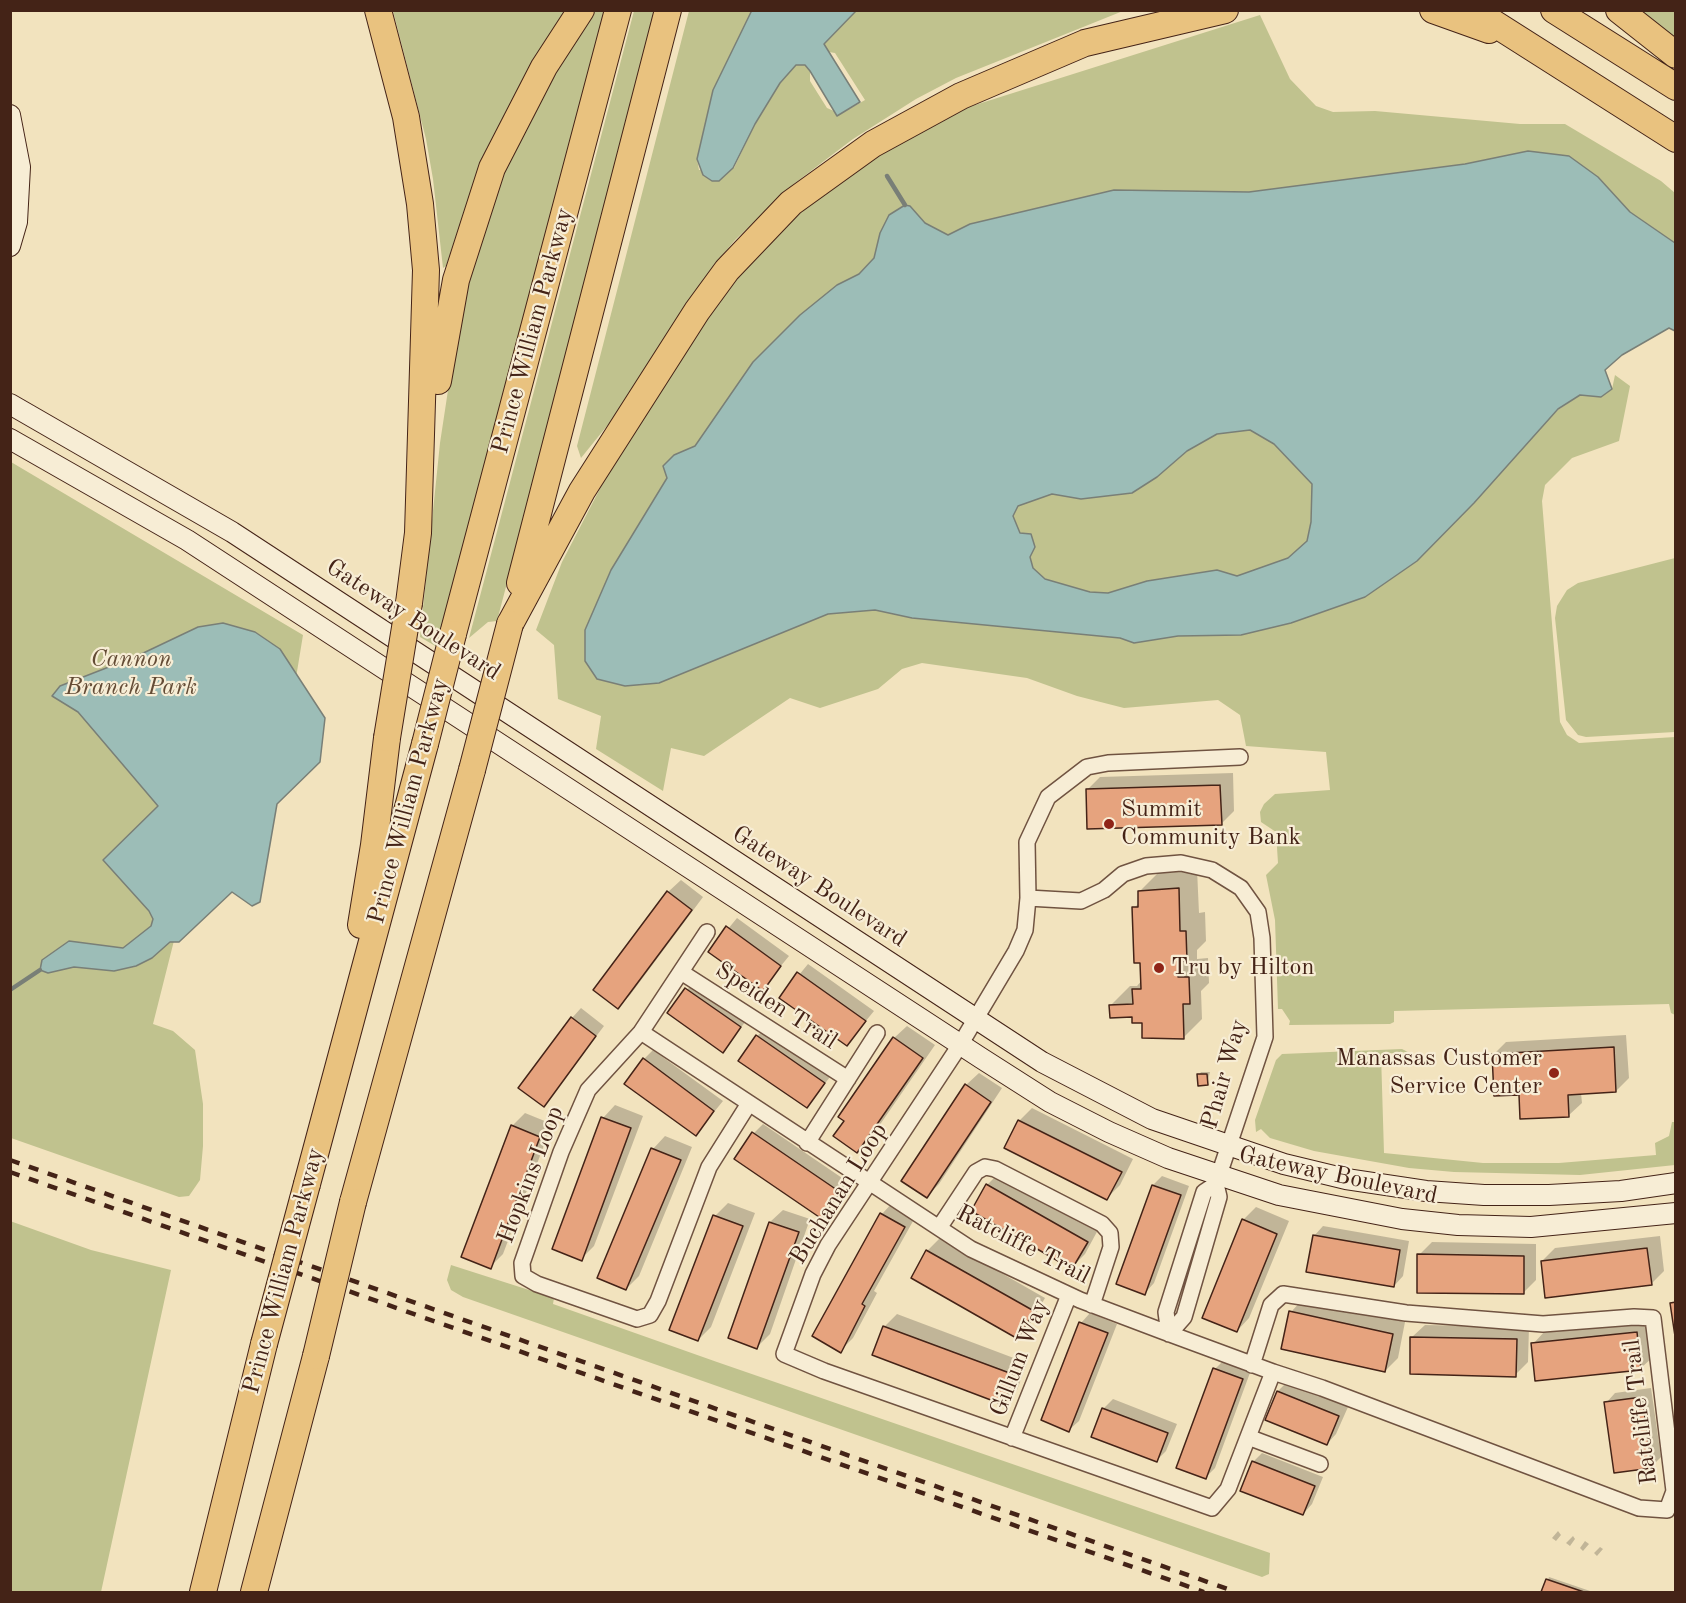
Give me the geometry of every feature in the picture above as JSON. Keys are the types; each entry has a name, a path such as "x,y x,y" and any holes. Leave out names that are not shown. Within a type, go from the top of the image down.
{"highway":[{"path":"378,10 406,117 420,204 426,270 418,533"},
{"path":"336,1075 374,844 387,738 409,603 441,353 456,280 492,168 544,67 581,10"},
{"name":"Prince William Parkway","path":"203,1593 264,1344 618,10"},
{"name":"Prince William Parkway","path":"254,1593 316,1356 353,1202 472,770 668,10"},
{"path":"510,624 582,490 697,311 759,234 791,203 873,144 962,96 1166,10"},
{"path":"1085,43 1225,10"},
{"path":"1432,10 1474,24 1552,61"},
{"path":"1473,10 1676,139"},
{"path":"1554,10 1676,87"},
{"path":"1619,10 1676,54"}],"street":[{"path":"10,115 20,167 17,222 10,246"},
{"name":"Gateway Boulevard","path":"10,404 232,532 1042,1062 1099,1094 1152,1119 1284,1164 1347,1179 1426,1191 1484,1195 1549,1195 1621,1191 1676,1183"},
{"name":"Gateway Boulevard","path":"10,439 187,540 960,1045 1050,1102 1100,1127 1218,1180 1402,1219 1458,1226 1531,1227 1676,1213"},
{"name":"Buchanan Loop","path":"1240,757 1108,763 1087,767 1048,797 1027,842 1028,898 1025,930 1016,951 960,1045 828,1245 813,1274 784,1354 824,1371 1212,1509 1228,1489 1273,1372"},
{"name":"Phair Way","path":"1028,898 1081,901 1104,890 1123,874 1146,866 1181,863 1212,870 1241,888 1258,912 1262,938 1265,1037 1227,1146"},
{"name":"Speiden Trail","path":"641,1032 706,932"},
{"name":"Speiden Trail","path":"681,972 848,1079"},
{"name":"Ratcliffe Trail","path":"641,1032 748,1105 971,1250 1068,1295 1252,1365 1322,1388 1639,1508 1667,1510 1674,1491 1653,1318 1634,1317 1543,1324 1406,1313 1283,1294 1270,1305 1252,1365"},
{"name":"Hopkins Loop","path":"641,1032 588,1090 557,1163 522,1263 523,1276 537,1284 637,1318 650,1315 658,1301 709,1167 748,1105"},
{"name":"Speiden Trail","path":"807,1143 877,1033"},
{"path":"1169,1334 1166,1312 1204,1192 1218,1180 1227,1146"},
{"path":"939,1228 976,1172 984,1167 995,1169 1102,1224 1110,1233 1111,1248 1092,1305"},
{"name":"Gillum Way","path":"1012,1438 1068,1295"},
{"path":"1248,1437 1320,1464"}],"green space":[{"path":"393,11 604,11 437,647 420,637 440,443 457,331 467,287 499,185 515,148 466,206 446,266 443,268 426,139"},
{"path":"634,11 657,11 497,621 488,622 469,638"},
{"path":"689,11 752,11 713,90 697,159 699,170 734,168 755,124 780,83 796,65 805,65 810,71 810,81 827,108 834,111 837,116 865,100 835,53 829,52 824,44 856,11 1123,11 956,78 916,99 853,139 795,183 735,240 715,264 619,411 581,458 577,446"},
{"path":"1639,11 1675,11 1675,40"},
{"path":"1260,15 1290,79 1316,106 1333,112 1375,111 1520,124 1565,124 1661,181 1675,193 1675,243 1630,212 1598,177 1528,151 1465,164 1249,192 1114,190 970,224 948,235 925,223 910,206 880,233 874,258 859,274 837,285 695,446 674,455 664,466 667,478 611,570 585,630 585,661 597,679 659,683 828,614 875,610 912,618 1120,638 1134,643 1178,636 1241,635 1291,623 1365,597 1558,410 1580,395 1601,397 1612,389 1615,375 1630,386 1619,441 1572,458 1545,485 1542,501 1560,722 1567,735 1579,743 1675,737 1675,1015 1671,1013 1669,1004 1394,1011 1394,1022 1390,1024 1289,1025 1290,1021 1282,1009 1278,1009 1275,920 1266,875 1278,863 1276,832 1261,822 1260,812 1264,804 1275,794 1330,790 1326,752 1246,746 1240,715 1218,700 1124,708 1077,696 1027,678 922,663 902,669 878,689 820,708 790,698 704,756 671,748 663,791 596,749 601,716 558,699 554,645 536,630 562,562 606,477 702,323 741,267 790,218 846,169 956,111"},
{"path":"1250,429 1274,444 1312,484 1311,522 1307,542 1288,558 1237,576 1217,570 1147,581 1108,593 1090,592 1045,579 1033,568 1013,516 1018,506 1052,494 1081,499 1132,493 1157,477 1187,451 1217,434"},
{"name":"Cannon Branch Park","path":"11,462 303,635 294,690 221,754 153,1024 173,1031 195,1050 203,1104 203,1146 200,1180 189,1196 179,1197 11,1138"},
{"path":"1675,558 1675,732 1586,737 1578,735 1566,720 1555,618 1557,606 1567,590 1578,583"},
{"path":"1402,1049 1408,1052 1381,1054 1384,1153 1483,1163 1559,1163 1656,1155 1655,1143 1669,1136 1672,1122 1675,1122 1675,1165 1580,1175 1454,1172 1409,1168 1314,1151 1270,1138 1261,1129 1256,1132 1255,1120 1276,1060 1282,1054"},
{"path":"10,1221 91,1250 171,1270 101,1592 11,1592"},
{"path":"451,1265 554,1298 553,1304 717,1362 1270,1553 1269,1574 1262,1577 463,1297 451,1290 447,1280"}],"water":[{"path":"752,10 856,11 824,44 860,102 837,116 810,71 805,65 796,65 780,83 755,124 733,168 719,181 712,181 703,175 697,159 713,90"},
{"path":"1528,151 1569,156 1598,177 1630,212 1675,243 1675,331 1669,328 1622,355 1605,370 1612,389 1601,397 1580,395 1558,409 1474,503 1417,561 1365,597 1291,623 1241,635 1178,636 1134,643 1120,638 912,618 875,610 828,614 659,683 625,686 597,679 585,661 585,630 611,570 667,478 663,466 674,455 695,446 753,362 800,315 837,285 859,274 874,258 880,233 889,215 905,205 910,206 925,223 948,235 970,224 1114,190 1249,192 1465,164","holes":["1250,430 1274,444 1312,484 1311,522 1307,541 1288,558 1237,576 1217,570 1147,581 1108,593 1090,592 1045,579 1033,568 1030,557 1035,547 1031,534 1020,533 1013,516 1018,506 1052,494 1081,499 1132,493 1157,477 1187,451 1217,434"]},
{"path":"223,623 255,632 280,649 325,718 320,762 277,804 260,902 252,906 232,892 179,942 170,942 152,958 136,966 114,971 74,967 48,973 40,970 42,960 69,941 123,948 151,926 153,919 149,911 103,860 158,806 78,712 52,696 60,686 137,656 198,627"}],"building":[{"path":"1220,785 1222,825 1087,829 1086,789"},
{"name":"Tru by Hilton","path":"1179,888 1180,931 1186,931 1187,961 1178,962 1178,977 1189,977 1190,1004 1183,1004 1184,1039 1142,1038 1142,1023 1132,1023 1132,1017 1110,1018 1109,1005 1133,1004 1132,989 1141,989 1140,963 1134,963 1132,907 1138,907 1138,891"},
{"path":"667,891 692,910 618,1009 593,990"},
{"path":"726,926 781,966 763,991 708,952"},
{"path":"797,972 866,1021 847,1046 779,998"},
{"path":"685,988 741,1027 723,1053 667,1013"},
{"path":"571,1017 596,1036 544,1107 518,1088"},
{"path":"756,1035 825,1083 807,1108 738,1061"},
{"path":"893,1037 923,1058 857,1153 833,1136 844,1121 838,1117"},
{"name":"Manassas Customer Service Center","path":"1614,1047 1616,1092 1568,1095 1569,1117 1520,1119 1519,1095 1494,1096 1492,1054"},
{"path":"643,1058 714,1111 696,1136 624,1084"},
{"path":"1197,1074 1207,1074 1208,1085 1198,1086"},
{"path":"965,1084 991,1102 927,1198 901,1181"},
{"path":"601,1117 631,1128 582,1261 552,1249"},
{"path":"1018,1120 1122,1172 1107,1200 1004,1148"},
{"path":"511,1125 540,1137 491,1269 461,1257"},
{"path":"752,1132 840,1192 822,1219 734,1159"},
{"path":"651,1148 681,1160 626,1290 597,1278"},
{"path":"986,1184 1088,1242 1072,1269 971,1211"},
{"path":"1152,1185 1181,1195 1145,1295 1116,1284"},
{"path":"880,1213 905,1227 862,1304 865,1306 841,1353 812,1336"},
{"path":"713,1215 743,1226 698,1341 669,1330"},
{"path":"1242,1219 1277,1234 1237,1332 1202,1318"},
{"path":"769,1222 799,1232 757,1349 728,1338"},
{"path":"1313,1235 1400,1250 1394,1287 1306,1272"},
{"path":"1647,1248 1652,1285 1545,1298 1541,1261"},
{"path":"926,1250 1034,1311 1018,1339 911,1278"},
{"path":"1417,1254 1524,1256 1524,1294 1417,1293"},
{"path":"1676,1302 1676,1343 1670,1303"},
{"path":"1289,1311 1393,1334 1385,1372 1281,1349"},
{"path":"1079,1322 1108,1333 1069,1432 1041,1420"},
{"path":"883,1326 1015,1375 1004,1405 872,1355"},
{"path":"1637,1332 1641,1370 1535,1381 1531,1343"},
{"path":"1410,1337 1517,1339 1516,1377 1410,1374"},
{"path":"1213,1368 1243,1379 1206,1479 1176,1468"},
{"path":"1277,1391 1339,1416 1327,1445 1265,1420"},
{"path":"1642,1397 1652,1468 1614,1473 1604,1402"},
{"path":"1102,1408 1168,1433 1157,1462 1091,1437"},
{"path":"1252,1461 1315,1486 1303,1515 1240,1491"},
{"path":"1546,1579 1584,1592 1541,1592"}],"waterway":[{"path":"887,176 905,205"},
{"path":"10,990 40,970"}],"railway":[{"path":"10,1160 1236,1592"},
{"path":"10,1172 1204,1592"}],"place":[{"name":"Summit Community Bank","path":"1109,824"},
{"name":"Tru by Hilton","path":"1159,968"},
{"name":"Manassas Customer Service Center","path":"1554,1073"}]}
